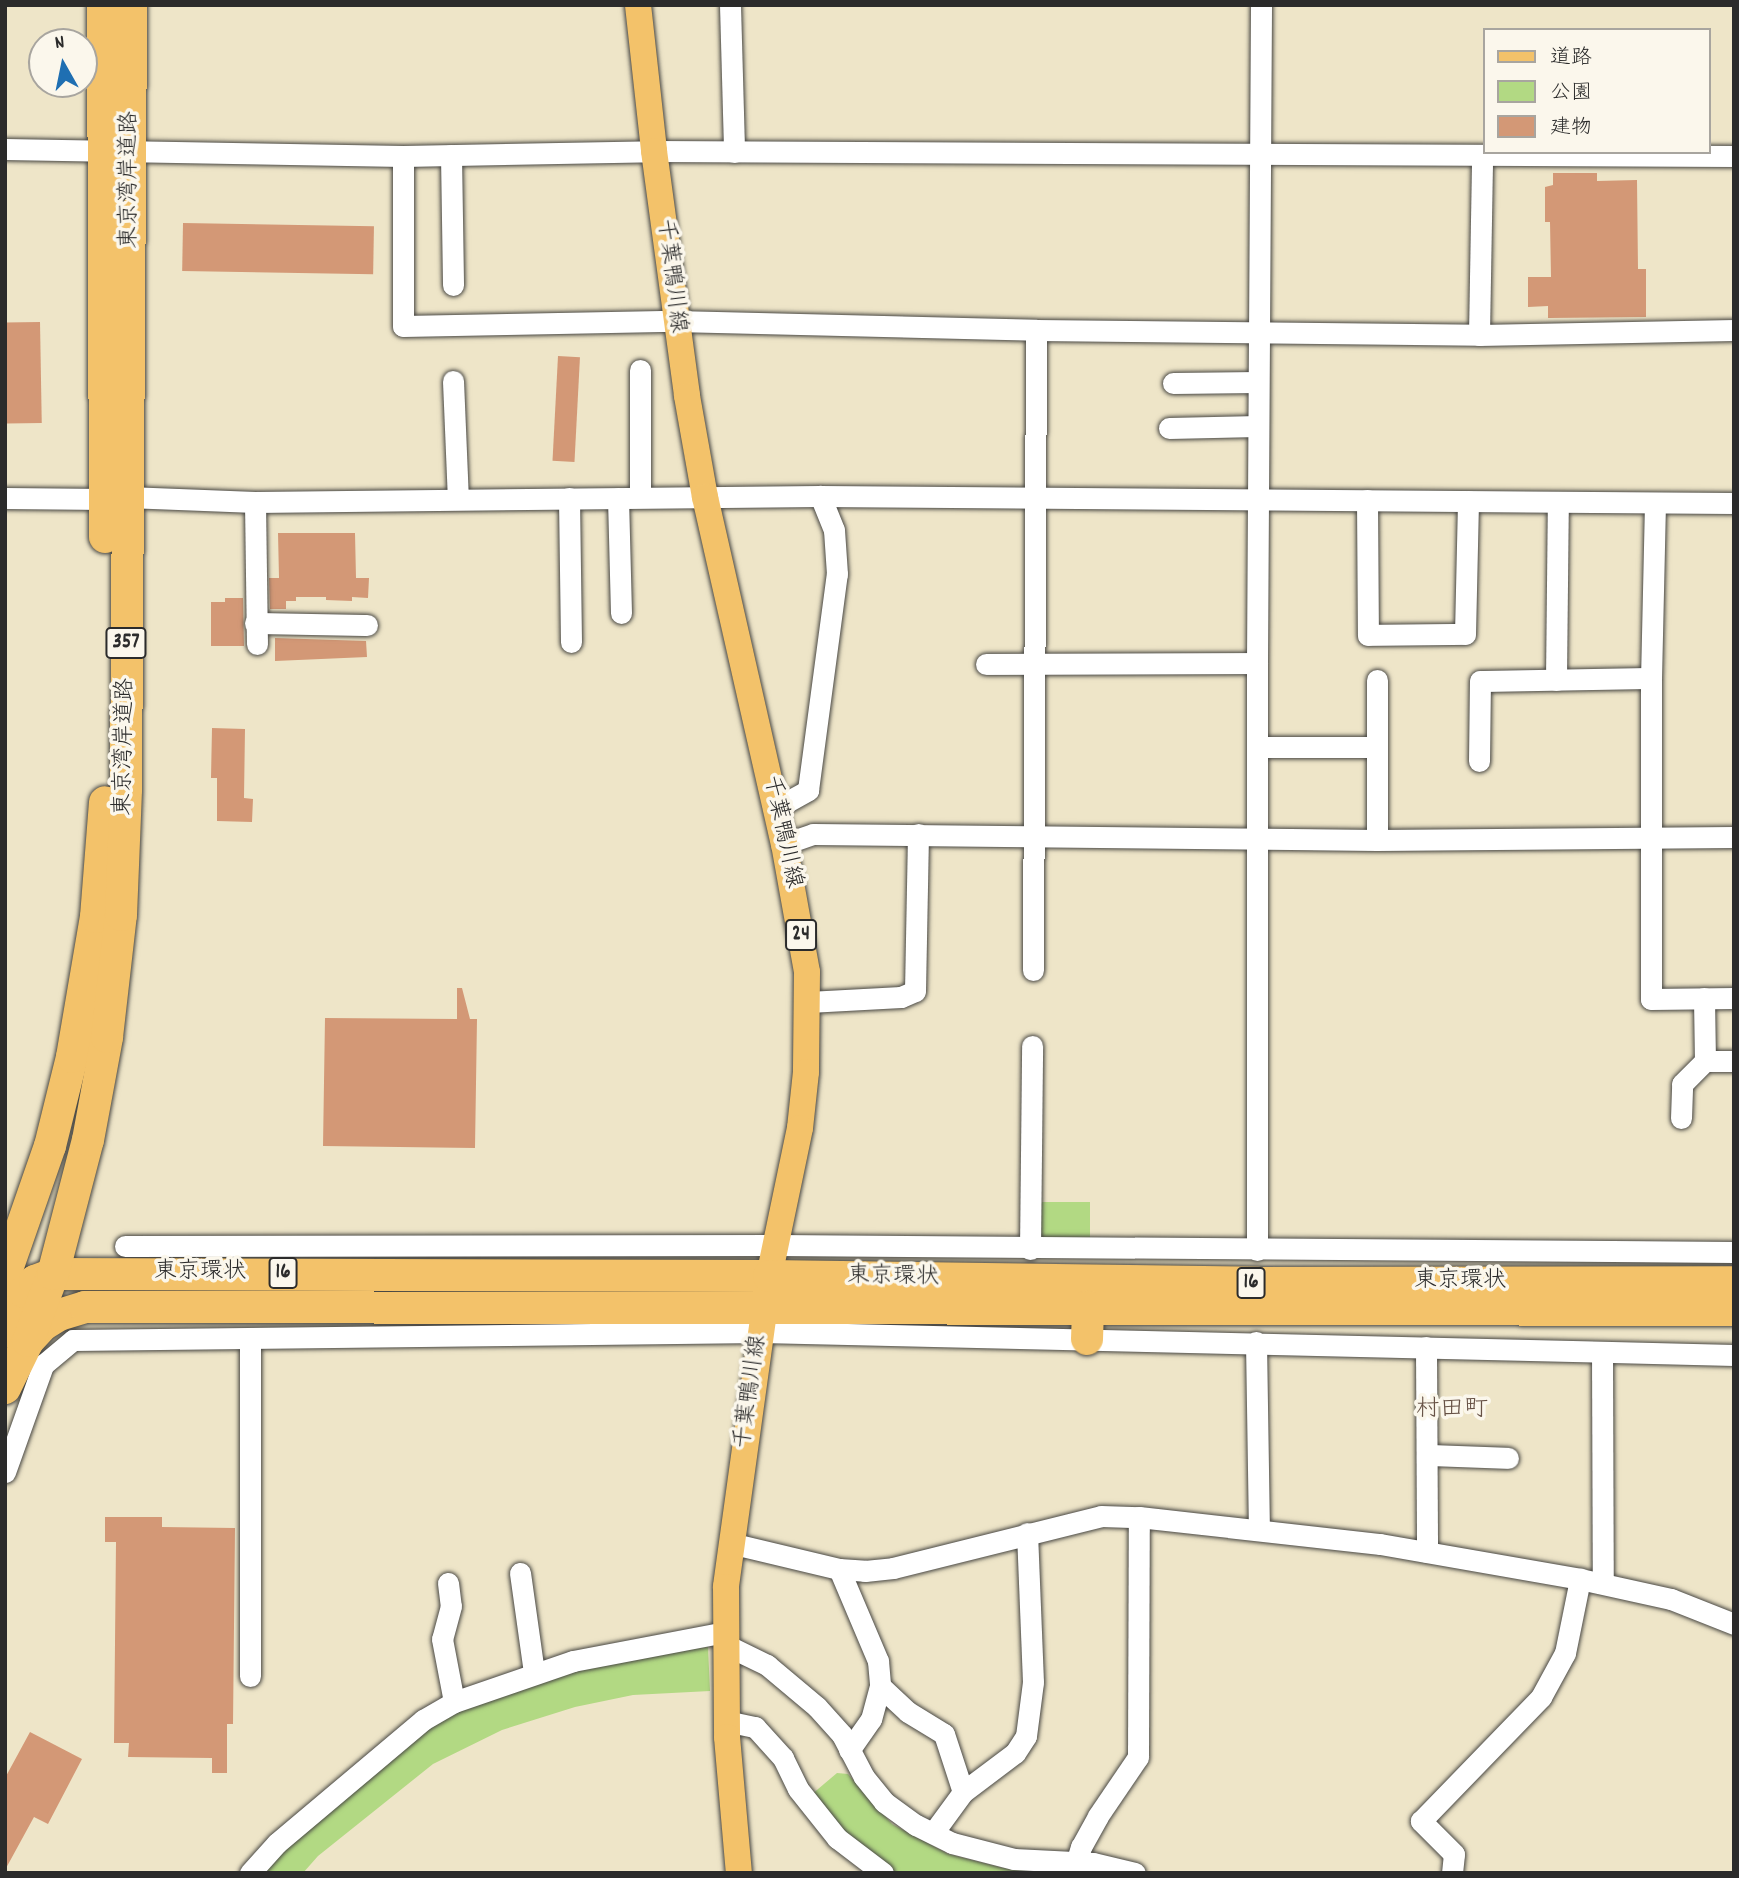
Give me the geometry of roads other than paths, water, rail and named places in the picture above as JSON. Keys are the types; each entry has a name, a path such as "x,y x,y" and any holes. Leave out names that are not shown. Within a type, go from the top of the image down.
{"highway":[{"name":"東京湾岸道路","path":"103,5 117,151"},
{"name":"東京湾岸道路","path":"5,1275 50,1146 69,1069 96,917 105,810 116,498 117,151 131,5"},
{"name":"東京湾岸道路","path":"5,1388 17,1336 47,1279 95,1103 121,915 126,789 116,498"},
{"path":"20,1238 28,1264 47,1279"},
{"name":"東京環状","path":"47,1279 769,1276 1258,1283 1734,1282"},
{"name":"東京環状","path":"47,1279 71,1293 222,1293 328,1307"},
{"name":"東京環状","path":"17,1336 60,1315 85,1307 328,1307 763,1321 916,1306 1734,1310"},
{"path":"1087,1339 1088,1307"}],"main road":[{"name":"千葉鴨川線","path":"638,5 675,321 705,497 796,901 808,1002 800,1128 769,1276 730,1543 725,1638 726,1721 739,1873"}],"street":[{"path":"730,5 734,152"},
{"path":"1257,1250 1256,663 1261,5"},
{"path":"5,149 403,156 654,152 1734,156"},
{"path":"451,155 453,285"},
{"path":"403,156 403,326 675,321 1036,330 1479,335 1734,330"},
{"path":"1479,335 1482,156"},
{"path":"1034,970 1036,330"},
{"path":"640,370 640,498"},
{"path":"453,381 458,499"},
{"path":"1173,383 1258,382"},
{"path":"1169,428 1258,426"},
{"path":"5,498 255,502 820,496 1734,503"},
{"path":"776,808 808,790 837,574 834,530 820,496"},
{"path":"569,498 570,642"},
{"path":"618,498 621,613"},
{"path":"1367,500 1368,635 1465,634 1468,501"},
{"path":"255,502 256,634 367,625"},
{"path":"1556,680 1558,502"},
{"path":"1655,503 1651,678 1651,999 1734,998"},
{"path":"986,664 1256,663"},
{"path":"1479,761 1480,681 1651,678"},
{"path":"1377,680 1377,840"},
{"path":"1258,747 1376,747"},
{"path":"784,844 813,834 1035,834 1377,840 1734,837"},
{"path":"808,1002 901,998 915,991 918,834"},
{"path":"1704,998 1705,1061"},
{"path":"1030,1249 1032,1046"},
{"path":"1681,1118 1682,1084 1705,1061 1734,1061"},
{"path":"125,1246 776,1245 1030,1249 1734,1252"},
{"path":"5,1472 43,1365 73,1340 250,1340 698,1332 763,1321 1087,1339 1734,1355"},
{"path":"250,1340 250,1676"},
{"path":"1256,1342 1259,1530"},
{"path":"1426,1347 1427,1552"},
{"path":"1602,1352 1603,1583"},
{"path":"1427,1455 1508,1458"},
{"path":"730,1543 839,1569 865,1571 893,1568 1101,1516 1139,1517 1427,1552 1580,1578 1671,1599 1734,1625"},
{"path":"1076,1863 1081,1847 1098,1816 1138,1757 1139,1517"},
{"path":"933,1833 963,1793 1015,1753 1026,1736 1032,1682 1027,1533"},
{"path":"839,1569 878,1661 880,1686 871,1719 849,1750"},
{"path":"520,1573 534,1673"},
{"path":"1452,1873 1454,1854 1421,1821 1541,1697 1565,1653 1580,1578"},
{"path":"448,1583 451,1606 442,1639 454,1702"},
{"path":"250,1873 277,1843 423,1720 454,1702 534,1673 622,1649 725,1638 767,1665 817,1707 842,1735 864,1777 884,1802 933,1833 952,1843 1014,1859 1076,1863 1135,1873"},
{"path":"880,1686 908,1712 944,1734 963,1793"},
{"path":"726,1721 755,1727 783,1758 798,1789 837,1838 883,1873"}],"district":[{"name":"村田町","path":"1452,1411"}]}
